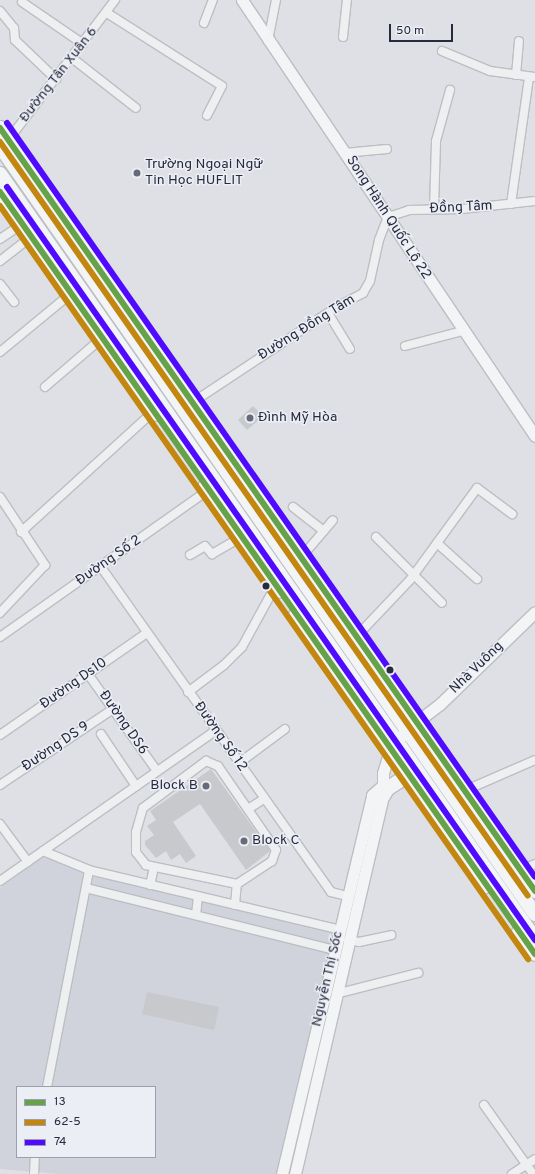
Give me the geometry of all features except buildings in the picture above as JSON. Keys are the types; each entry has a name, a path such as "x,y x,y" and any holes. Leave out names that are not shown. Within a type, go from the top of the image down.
{"highway":[{"path":"0,128 3,144 188,405 411,725 535,914"},
{"path":"0,174 75,291 213,486 393,746"},
{"path":"0,192 31,238 75,291 102,338 154,411 213,486 241,538 535,939"},
{"path":"411,725 466,790 535,891"},
{"path":"382,792 415,776"},
{"path":"415,776 535,954"}],"main road":[{"name":"Song Hành Quốc Lộ 22","path":"242,0 268,41 535,436"},
{"name":"Nhà Vuông","path":"411,725 440,704 535,612"},
{"name":"Nguyễn Thị Sóc","path":"295,1174 393,746 411,725"},
{"name":"Nguyễn Thị Sóc","path":"282,1174 372,795 382,792"}],"street":[{"name":"Đường Tân Xuân 6","path":"3,144 56,79 107,13 115,0"},
{"path":"204,23 213,0"},
{"path":"268,41 276,0"},
{"path":"343,37 346,0"},
{"path":"22,2 83,44"},
{"path":"0,11 14,28 15,40 56,79"},
{"path":"107,13 222,86 207,115"},
{"path":"516,75 519,41"},
{"path":"442,52 490,71 532,77 511,204"},
{"path":"72,58 136,108"},
{"path":"434,209 436,141 450,90"},
{"path":"344,153 387,149"},
{"name":"Đồng Tâm","path":"388,217 409,210 511,204 535,201"},
{"name":"Đường Đồng Tâm","path":"188,405 328,313 364,293 370,281 379,240 388,217"},
{"path":"0,239 22,224"},
{"path":"0,261 31,238"},
{"path":"0,284 14,302"},
{"path":"0,352 75,291"},
{"path":"328,313 350,349"},
{"path":"406,346 463,330"},
{"path":"45,387 102,338"},
{"path":"21,532 154,411"},
{"name":"Đường Số 2","path":"0,637 101,567 213,486"},
{"path":"352,640 414,575 477,488 512,514"},
{"path":"0,497 21,532 45,565 0,613"},
{"path":"293,507 324,531"},
{"path":"298,562 333,520"},
{"path":"376,537 442,603"},
{"path":"190,555 205,546 212,554 241,538"},
{"path":"437,543 477,579"},
{"name":"Đường Số 12","path":"101,567 215,731 331,892 347,896"},
{"path":"188,692 234,656 256,627 276,586"},
{"name":"Đường Ds10","path":"0,735 147,633"},
{"name":"Đường DS6","path":"88,674 157,771"},
{"name":"Đường DS 9","path":"0,785 113,709"},
{"path":"238,763 285,729"},
{"path":"0,881 215,731"},
{"path":"102,734 136,786"},
{"path":"466,790 535,761"},
{"path":"203,762 215,763 248,809 276,852 272,860 237,884 154,867 142,863 136,852 136,832 142,810 203,762"},
{"path":"248,809 264,798"},
{"path":"0,824 28,862"},
{"path":"43,851 89,870 340,930"},
{"path":"520,870 535,864"},
{"path":"150,885 154,867"},
{"path":"47,1086 89,870"},
{"path":"235,905 237,884"},
{"path":"86,888 335,950"},
{"path":"196,915 198,896"},
{"path":"348,940 359,942 390,935"},
{"path":"336,994 418,973"},
{"path":"484,1105 533,1174"},
{"path":"34,1174 35,1158"},
{"path":"512,1174 535,1159"}],"shaded area":[{"path":"43,857 94,875 335,932 277,1174 59,1174 0,1169 0,888"}],"transit line":[{"name":"74","path":"7,123 535,877"},
{"name":"13","path":"0,128 535,891"},
{"name":"62-5","path":"0,142 528,896"},
{"name":"74","path":"7,187 535,940"},
{"name":"13","path":"0,192 535,954"},
{"name":"62-5","path":"0,206 528,959"}],"place":[{"name":"Trường Ngoại Ngữ Tin Học HUFLIT","path":"137,173"},
{"name":"Đình Mỹ Hòa","path":"250,418"},
{"name":"Block B","path":"206,786"},
{"name":"Block C","path":"244,841"}]}
